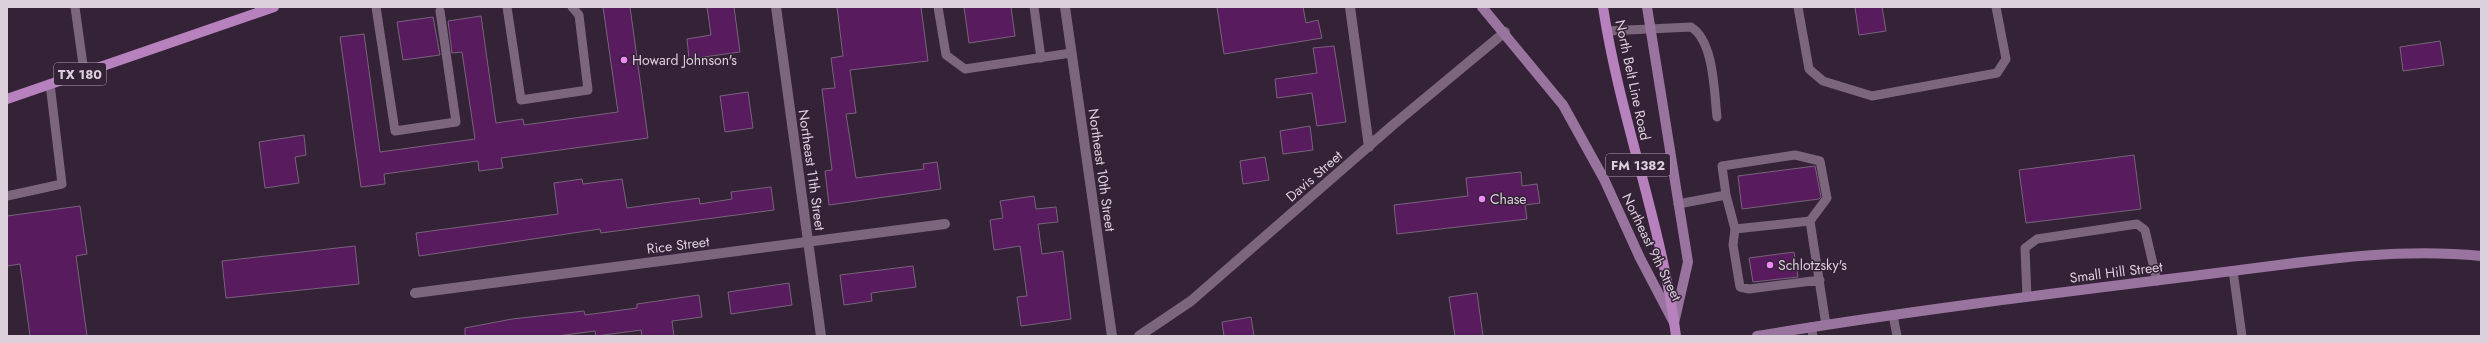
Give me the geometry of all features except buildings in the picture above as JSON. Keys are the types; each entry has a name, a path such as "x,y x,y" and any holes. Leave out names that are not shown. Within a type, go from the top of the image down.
{"main road":[{"name":"TX 180","path":"7,99 274,7"},
{"name":"North Belt Line Road","path":"1603,7 1632,144 1661,246 1676,336"}],"street":[{"name":"Northeast 11th Street","path":"776,7 821,336"},
{"name":"Northeast 10th Street","path":"1065,7 1112,336"},
{"path":"1350,7 1369,147"},
{"name":"Northeast 9th Street","path":"1482,7 1505,32 1563,104 1604,179 1640,258 1674,323"},
{"name":"North Belt Line Road","path":"1647,7 1688,262 1674,323"},
{"name":"Davis Street","path":"1139,336 1191,301 1505,32"},
{"name":"Rice Street","path":"415,293 945,224"},
{"name":"Small Hill Street","path":"1757,336 1812,331 1826,325 1894,315 2233,271 2390,254 2451,253 2481,256"}],"lane":[{"path":"75,7 84,72"},
{"path":"376,7 395,131 456,122 440,11"},
{"path":"507,7 521,100 588,90 579,15 572,7"},
{"path":"938,7 946,55 965,68 1071,53"},
{"path":"1034,7 1041,58"},
{"path":"1798,7 1809,69 1823,81 1872,96 1997,73 2006,59 1996,7"},
{"path":"1607,31 1691,27 1699,32 1707,44 1718,117"},
{"path":"7,196 62,184 50,84"},
{"path":"1820,280 1749,289 1740,287 1733,245 1735,229 1726,195 1722,166 1796,155 1820,161 1827,198 1810,221 1820,280 1826,325"},
{"path":"1678,204 1726,195"},
{"path":"1735,229 1810,221"},
{"path":"2027,297 2025,248 2037,239 2136,224 2145,230 2157,281"},
{"path":"2233,271 2242,336"},
{"path":"1894,315 1898,336"}],"place":[{"name":"Howard Johnson's","path":"624,60"},
{"name":"Chase","path":"1482,199"},
{"name":"Schlotzsky's","path":"1770,265"}]}
